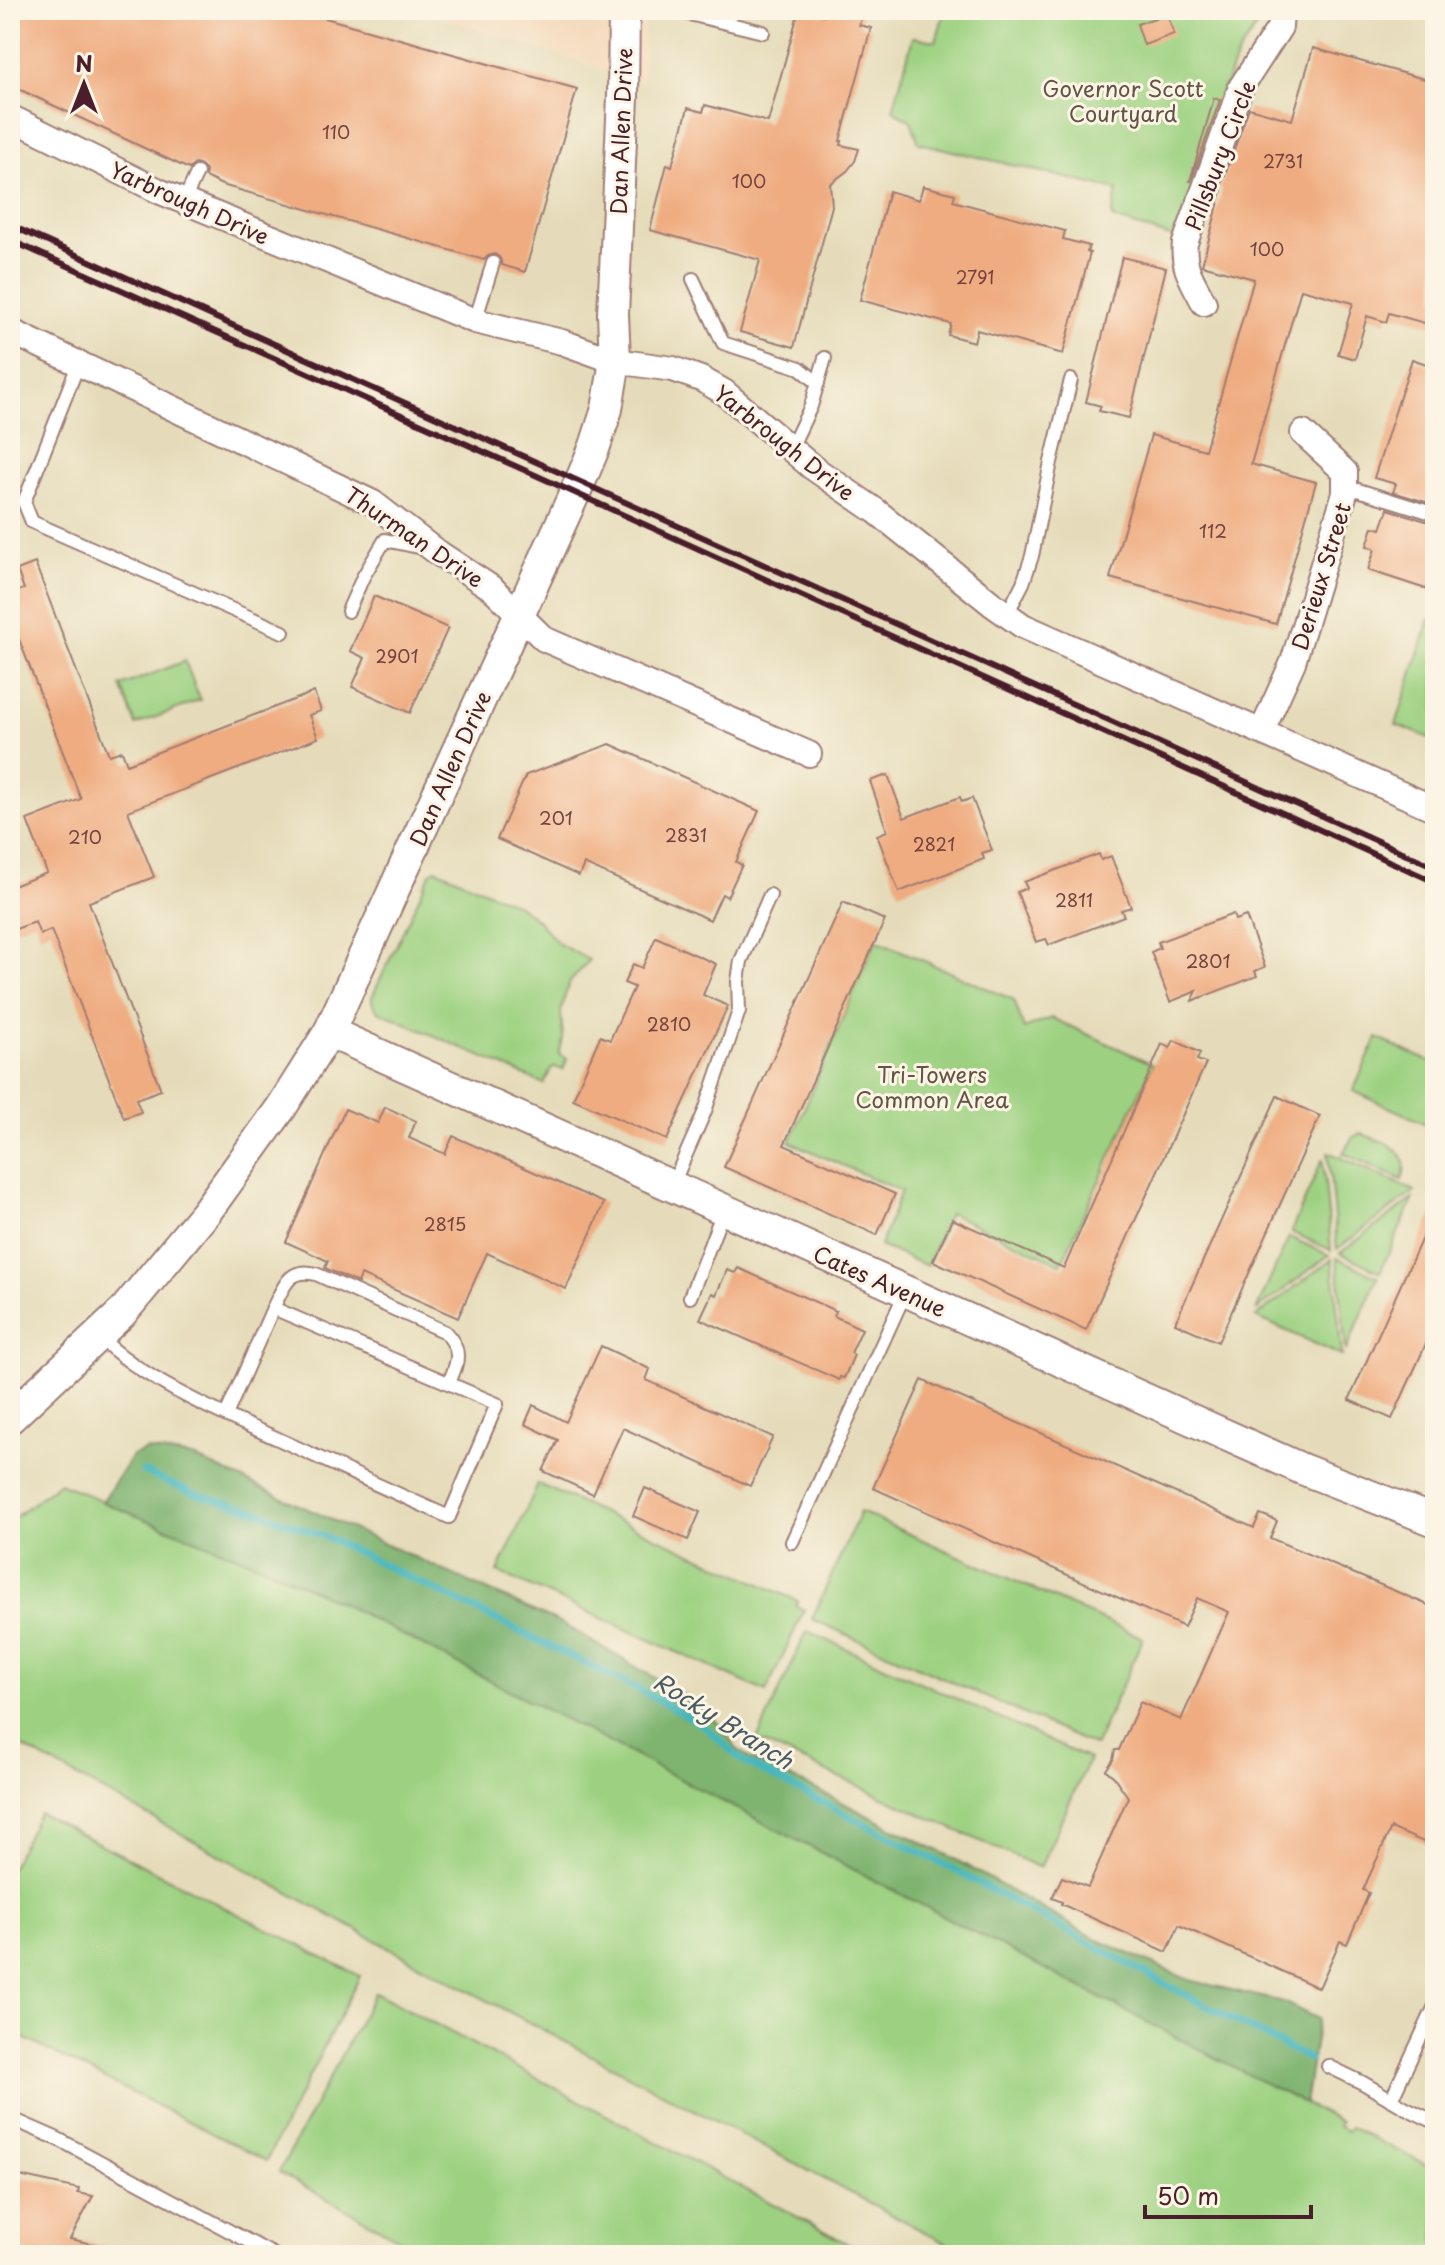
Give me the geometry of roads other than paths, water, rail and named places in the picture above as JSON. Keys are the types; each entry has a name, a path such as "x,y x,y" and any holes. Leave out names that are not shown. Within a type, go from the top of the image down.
{"street":[{"name":"Dan Allen Drive","path":"10,1418 122,1313 206,1212 281,1108 329,1032 595,446 607,409 615,361 613,314 624,10"},
{"name":"Pillsbury Circle","path":"1204,303 1186,269 1183,259 1185,243 1241,87 1280,27 1281,10"},
{"name":"Yarbrough Drive","path":"10,117 184,201 475,321 562,342 615,361 673,369 701,379 724,392 831,481 876,511 1023,626 1435,809"},
{"name":"Thurman Drive","path":"10,331 356,493 493,589 544,639 809,754"},
{"name":"Derieux Street","path":"1262,731 1293,662 1345,493 1345,472 1303,433"},
{"name":"Cates Avenue","path":"329,1032 1289,1463 1435,1521"}],"lane":[{"path":"673,10 763,32"},
{"path":"184,201 197,173"},
{"path":"475,321 493,263"},
{"path":"693,279 723,343 800,368 818,383"},
{"path":"791,448 805,422 825,358"},
{"path":"78,365 24,502 32,522 283,632"},
{"path":"1007,614 1023,583 1032,556 1071,380"},
{"path":"1345,493 1358,490 1435,514"},
{"path":"348,611 363,577 385,540 434,550"},
{"path":"672,1186 705,1111 739,1011 741,961 770,895"},
{"path":"690,1297 724,1209"},
{"path":"226,1415 285,1284 293,1275 304,1272 316,1274 445,1332 458,1350 449,1383"},
{"path":"792,1542 906,1291"},
{"path":"97,1335 149,1377 449,1517 497,1404 273,1308"},
{"path":"1391,2100 1435,2006"},
{"path":"1328,2066 1435,2122"},
{"path":"10,2118 58,2139 274,2255"}],"waterway":[{"name":"Rocky Branch","path":"143,1472 193,1493 253,1510 326,1537 648,1694 704,1726 744,1762 949,1867 1309,2059"}],"railway":[{"path":"10,225 1435,867"},
{"path":"10,240 1435,882"}],"park label":[{"name":"Governor Scott Courtyard","path":"1123,100"},
{"name":"Tri-Towers Common Area","path":"932,1086"}]}
